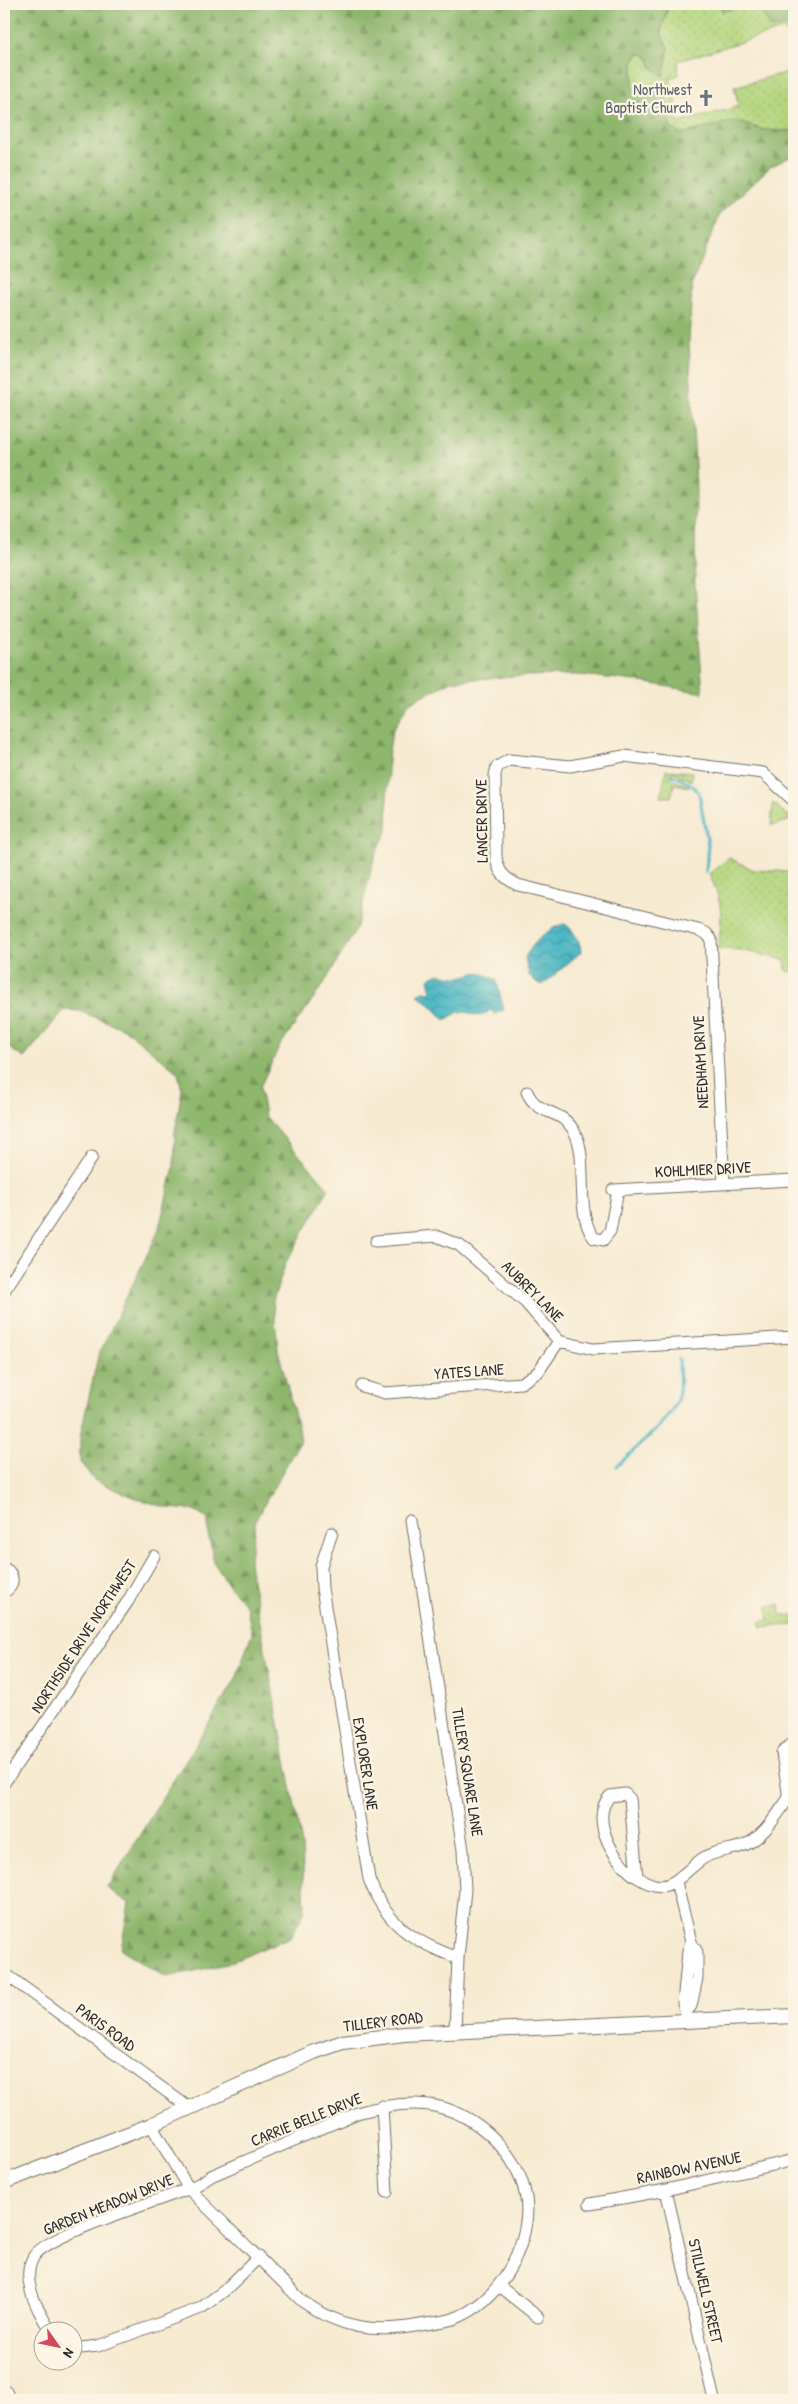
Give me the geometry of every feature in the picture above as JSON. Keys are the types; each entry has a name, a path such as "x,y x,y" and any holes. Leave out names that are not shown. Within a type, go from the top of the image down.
{"street":[{"name":"LANCER DRIVE","path":"711,939 706,933 698,930 518,885 503,876 498,868 496,856 497,767 509,760 570,766 624,756 763,773 794,801"},
{"name":"NEEDHAM DRIVE","path":"711,939 724,1184"},
{"name":"KOHLMIER DRIVE","path":"526,1092 532,1104 564,1119 576,1134 587,1224 594,1238 603,1240 610,1231 616,1190 794,1180"},
{"path":"4,1291 92,1157"},
{"name":"AUBREY LANE","path":"376,1241 436,1236 459,1245 526,1302 559,1341 593,1349 794,1337"},
{"name":"YATES LANE","path":"362,1386 385,1393 521,1383 538,1372 559,1341"},
{"name":"TILLERY SQUARE LANE","path":"412,1520 461,1830 465,1890 458,1958 455,2031"},
{"name":"EXPLORER LANE","path":"332,1533 321,1566 322,1588 369,1879 383,1907 404,1931 432,1948 458,1958"},
{"name":"NORTHSIDE DRIVE NORTHWEST","path":"4,1783 128,1601 154,1556"},
{"path":"4,1568 9,1571 12,1578 11,1587 4,1592"},
{"path":"637,1877 630,1799 625,1794 610,1796 604,1807 605,1834 617,1860 626,1871 648,1884 658,1887 676,1882 702,1858 712,1853 747,1845 759,1836 791,1795 782,1753 794,1741"},
{"path":"676,1882 691,1942 688,1951 683,2004 686,2016"},
{"name":"PARIS ROAD","path":"4,1973 188,2107"},
{"name":"TILLERY ROAD","path":"4,2182 151,2125 314,2052 343,2042 455,2031 686,2016 794,2016"},
{"name":"CARRIE BELLE DRIVE","path":"151,2125 189,2188 302,2301 323,2316 362,2329 407,2328 454,2319 482,2302 499,2286 514,2263 524,2234 526,2198 513,2161 497,2142 476,2124 458,2114 435,2106 408,2104 382,2106 357,2113 211,2176 189,2188"},
{"path":"382,2106 386,2192"},
{"name":"RAINBOW AVENUE","path":"590,2204 666,2190 794,2160"},
{"name":"GARDEN MEADOW DRIVE","path":"46,2322 40,2313 30,2286 30,2270 34,2256 50,2242 189,2188"},
{"name":"STILLWELL STREET","path":"666,2190 714,2400"},
{"path":"82,2348 98,2346 202,2308 224,2291 259,2257"},
{"path":"499,2286 538,2317"},
{"path":"4,2391 8,2400"}],"green space":[{"path":"4,4 669,4 661,32 669,50 663,76 651,67 649,58 643,54 638,54 633,63 633,91 660,90 665,95 670,127 681,134 735,121 764,130 794,131 794,155 770,167 720,214 692,284 689,343 696,486 695,583 703,693 636,681 580,675 517,676 452,681 409,703 392,732 388,757 387,831 374,858 357,928 323,985 279,1047 260,1087 265,1116 329,1189 286,1262 273,1301 278,1350 301,1439 256,1519 249,1564 302,1845 305,1910 290,1937 227,1964 166,1977 121,1949 129,1903 107,1888 236,1679 252,1633 246,1605 230,1587 214,1563 208,1533 208,1519 192,1510 168,1508 135,1498 94,1480 80,1462 80,1437 98,1356 158,1232 174,1167 175,1131 182,1090 178,1073 125,1029 80,1011 64,1010 24,1058 4,1044"},
{"path":"669,4 719,4 723,12 742,7 751,7 767,11 792,24 782,4 791,4 794,10 794,32 787,35 785,29 678,61 679,75 670,78 677,103 673,104 675,111 673,112 675,120 678,120 679,123 739,106 734,87 794,70 794,131 764,130 735,121 681,134 670,127 665,96 633,92 633,63 638,54 643,54 656,70 663,75 669,50 661,32"},
{"path":"719,4 782,4 792,24 772,29 757,6 735,7 723,12"},
{"path":"666,770 692,772 691,781 673,772 670,776 675,781 690,787 674,784 671,797 661,797"},
{"path":"773,803 788,816 794,809 794,819 771,826"},
{"path":"729,858 754,870 794,872 794,972 786,971 785,960 741,950 718,949 721,910 714,884 709,874"},
{"path":"780,1605 781,1615 794,1615 794,1625 761,1627 761,1621 769,1621 768,1606"}],"water":[{"path":"565,924 576,936 581,952 544,984 538,984 529,975 525,958 542,936 553,928"},
{"path":"478,972 496,979 504,1010 495,1014 490,1010 482,1015 460,1012 445,1020 429,1003 418,995 423,991 432,992 429,979 432,976 441,974 457,977"}],"waterway":[{"path":"672,775 692,785 699,793 708,845 706,872"},
{"path":"617,1466 661,1424 674,1406 679,1388 679,1358"}],"place":[{"name":"Northwest Baptist Church","path":"706,98"}]}
